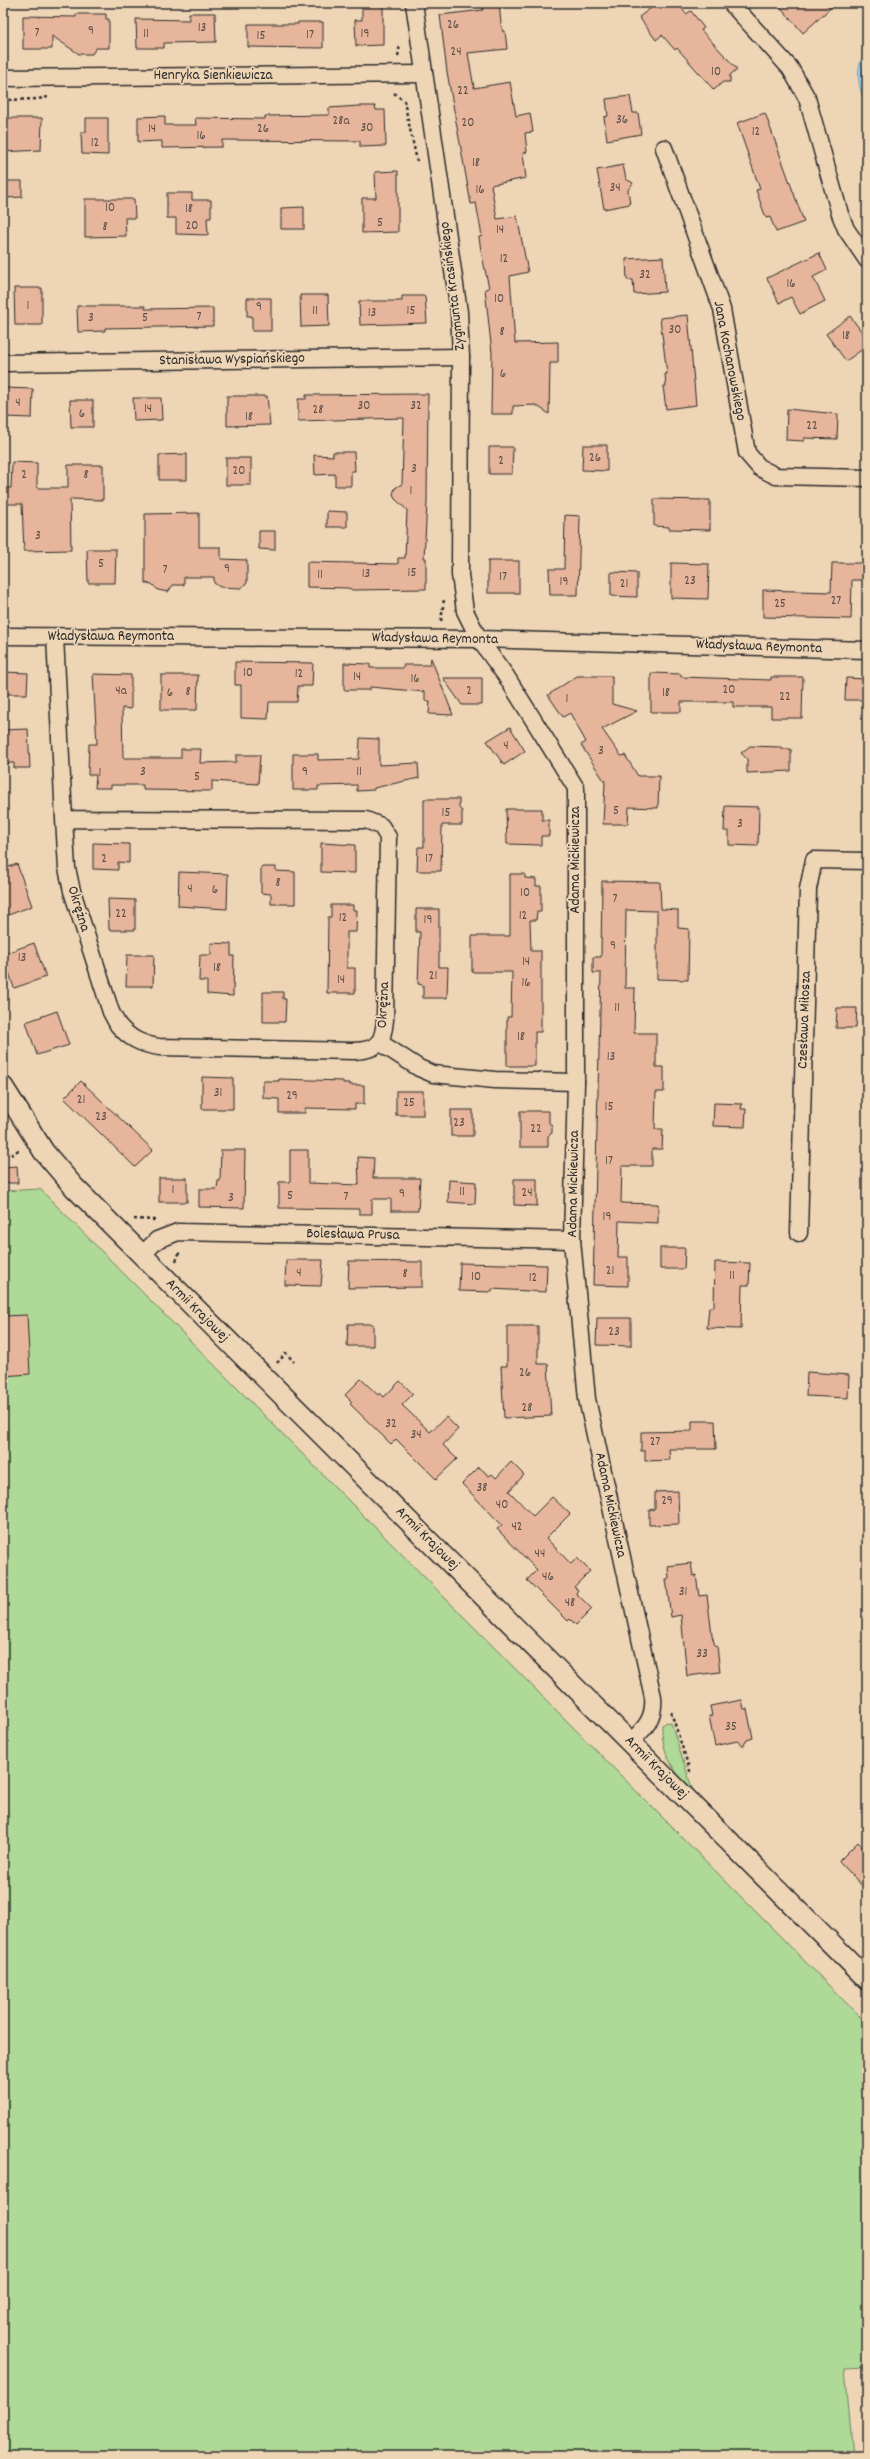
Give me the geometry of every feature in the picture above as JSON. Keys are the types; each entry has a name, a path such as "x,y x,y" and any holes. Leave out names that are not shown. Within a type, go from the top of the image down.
{"street":[{"name":"Zygmunta Krasińskiego","path":"414,3 423,74 459,312 461,357 460,575 465,611 479,639"},
{"path":"731,3 790,68 806,98 840,214 846,229 867,260"},
{"name":"Henryka Sienkiewicza","path":"3,78 423,74"},
{"name":"Jana Kochanowskiego","path":"664,148 722,310 747,453 760,468 776,476 867,478"},
{"name":"Stanisława Wyspiańskiego","path":"3,363 461,357"},
{"name":"Władysława Reymonta","path":"3,636 479,639 867,650"},
{"name":"Okrężna","path":"55,637 64,819 67,868 72,891 111,1012 118,1026 127,1036 143,1045 167,1048 354,1051 368,1050 379,1042 384,1032 385,1020 388,837 381,826 366,820 64,819"},
{"name":"Adama Mickiewicza","path":"479,639 506,676 576,788 576,1082 572,1240 587,1399 653,1698 653,1709 650,1720 630,1742"},
{"name":"Czesława Miłosza","path":"799,1233 808,889 814,860 867,861"},
{"path":"379,1042 419,1068 433,1074 495,1080 576,1082"},
{"name":"Armii Krajowej","path":"3,1087 21,1118 55,1165 142,1255 867,1979"},
{"name":"Bolesława Prusa","path":"142,1255 157,1240 178,1232 572,1240"}],"path":[{"path":"389,89 404,101 418,163"},
{"path":"3,100 38,99 50,96"},
{"path":"436,626 443,619 444,595"},
{"path":"11,1155 23,1147"},
{"path":"668,1705 691,1776"}],"green space":[{"path":"40,1189 867,2024 867,2367 845,2368 853,2456 3,2456 3,1191"},
{"path":"667,1722 671,1723 693,1791 675,1770 666,1753 662,1735 662,1725"}],"water":[{"path":"867,52 867,108 860,87 859,72 862,58"}],"building":[{"path":"482,3 499,3 501,24 503,32 505,31 507,49 468,53 474,88 510,82 516,116 530,113 533,132 525,133 527,152 523,153 526,178 491,185 497,219 517,216 528,272 510,276 515,343 558,342 558,363 550,363 549,414 536,405 513,406 513,414 491,414 492,353 485,289 489,288 481,251 479,237 482,236 476,203 471,204 447,72 440,15 483,10"},
{"path":"658,3 678,3 686,14 691,11 704,28 701,30 737,69 730,75 730,82 723,82 714,90 677,48 675,50 662,35 656,40 639,17"},
{"path":"777,3 836,3 803,33"},
{"path":"383,4 383,45 356,46 355,20 362,20 362,5"},
{"path":"189,13 215,13 216,42 164,43 164,48 137,48 136,19 189,20"},
{"path":"76,14 106,14 106,19 109,19 109,48 96,48 92,54 79,54 52,36 52,49 23,49 23,16 76,17"},
{"path":"298,22 323,22 323,48 248,47 248,24 298,24"},
{"path":"630,96 633,113 638,113 641,134 607,140 604,117 608,116 606,99"},
{"path":"375,106 376,110 385,110 386,146 360,147 360,141 222,140 222,147 162,148 162,141 138,142 138,117 165,116 165,125 196,125 195,118 265,119 265,116 329,115 329,108"},
{"path":"765,113 804,222 776,232 770,217 766,218 756,190 760,189 737,123"},
{"path":"3,118 42,118 41,150 3,152"},
{"path":"86,118 108,118 108,155 82,154 81,132 86,132"},
{"path":"623,165 626,179 633,183 628,190 630,204 604,209 597,170"},
{"path":"398,171 398,232 362,233 362,198 376,198 375,172"},
{"path":"6,181 22,181 22,197 6,198"},
{"path":"167,193 192,193 192,200 211,200 211,218 207,218 208,235 176,234 176,218 167,218"},
{"path":"85,199 134,199 135,218 125,218 126,236 85,237"},
{"path":"304,207 304,229 281,229 281,208"},
{"path":"819,253 827,270 813,277 825,301 800,314 791,297 779,303 767,278"},
{"path":"663,257 665,292 634,294 633,280 627,280 626,259"},
{"path":"14,288 42,288 42,325 15,325"},
{"path":"300,295 328,295 329,326 301,327"},
{"path":"402,296 425,296 427,323 360,325 359,301 402,301"},
{"path":"247,298 271,298 271,331 252,331 252,316 247,316"},
{"path":"77,306 145,306 145,309 213,308 213,326 105,328 105,331 78,332"},
{"path":"688,315 696,405 666,409 663,386 666,386 665,374 667,374 660,318"},
{"path":"850,316 867,339 867,346 846,361 826,334"},
{"path":"4,388 33,389 32,418 3,417"},
{"path":"428,394 427,503 424,558 426,558 426,589 353,590 348,588 307,587 307,562 398,564 398,558 405,558 407,510 395,499 393,494 395,488 402,484 404,418 298,421 298,399 306,399 306,395"},
{"path":"227,396 267,396 270,425 227,426"},
{"path":"133,398 161,398 162,420 134,421"},
{"path":"70,400 93,400 93,427 71,427"},
{"path":"787,409 838,414 837,439 804,438 804,441 786,440"},
{"path":"583,445 607,445 607,471 582,470"},
{"path":"489,447 513,447 512,474 489,474"},
{"path":"333,452 354,452 355,471 351,471 351,486 335,486 335,474 315,475 314,455 333,456"},
{"path":"187,454 187,480 159,480 159,455"},
{"path":"226,458 251,458 251,485 226,485"},
{"path":"12,462 37,463 37,488 68,488 68,465 103,465 103,500 70,499 71,550 24,551 22,504 3,504 3,488 11,488"},
{"path":"654,499 710,500 710,530 669,529 669,527 654,526"},
{"path":"327,511 347,512 347,527 327,527"},
{"path":"199,513 199,547 221,547 221,559 247,560 247,583 241,588 220,587 214,583 214,577 184,577 184,585 173,585 168,592 158,590 152,584 145,583 145,514"},
{"path":"565,515 580,516 578,595 550,595 549,569 564,569"},
{"path":"259,531 275,531 275,550 259,549"},
{"path":"87,549 116,549 115,583 88,583"},
{"path":"488,561 519,561 519,593 488,593"},
{"path":"671,563 709,564 708,599 671,598"},
{"path":"832,563 867,563 867,580 852,580 851,619 763,617 763,590 831,592"},
{"path":"611,572 637,573 637,597 611,596"},
{"path":"431,658 453,715 429,714 430,701 425,701 425,692 370,687 370,690 344,690 344,663 370,664 370,668 403,668 403,665 430,665"},
{"path":"235,662 313,663 312,686 298,686 297,702 269,702 268,719 241,718 241,685 235,685"},
{"path":"3,672 28,673 27,694 3,694"},
{"path":"651,673 681,674 681,677 771,680 771,677 803,677 802,718 771,718 771,707 733,707 733,702 681,702 681,712 651,712"},
{"path":"93,674 131,675 131,709 122,708 123,758 181,758 181,749 201,749 200,763 236,762 236,755 260,755 258,784 212,781 212,791 143,790 143,785 111,785 111,788 95,788 96,775 88,775 89,744 97,744"},
{"path":"161,675 198,675 197,710 161,710"},
{"path":"577,676 612,676 612,704 637,711 602,729 621,756 625,755 638,776 659,776 658,808 629,807 628,824 603,824 605,782 581,745 586,742 570,713 563,717 548,695"},
{"path":"443,678 482,678 482,705 462,705"},
{"path":"846,678 867,679 867,700 845,700"},
{"path":"510,727 525,751 504,765 487,741"},
{"path":"28,729 30,768 14,768 14,763 3,763 3,730"},
{"path":"360,738 379,739 379,765 418,763 419,778 374,788 374,790 357,791 357,785 318,786 318,790 293,790 293,754 318,754 318,760 359,759"},
{"path":"750,746 781,747 781,749 791,749 791,771 747,773 747,759 741,753"},
{"path":"424,799 459,799 459,808 462,811 462,825 442,825 441,871 417,871 418,847 424,847"},
{"path":"725,806 759,807 758,846 729,845 729,831 724,831"},
{"path":"506,809 542,809 542,820 549,820 549,836 541,836 541,845 507,844"},
{"path":"93,843 129,844 129,863 118,862 118,870 93,869"},
{"path":"321,843 355,845 355,873 321,872"},
{"path":"17,864 32,906 3,917 3,869"},
{"path":"261,867 276,867 276,871 295,872 295,904 271,904 271,894 261,893"},
{"path":"179,872 228,874 227,909 178,906"},
{"path":"510,874 525,874 525,878 536,879 536,886 541,886 541,912 537,912 536,920 530,920 531,951 541,951 541,1032 535,1032 535,1066 507,1066 507,1017 511,1017 512,972 472,972 472,936 510,936"},
{"path":"602,881 660,882 661,909 678,910 678,928 689,929 688,980 657,979 657,911 626,910 625,988 635,988 634,1033 656,1033 656,1067 664,1067 664,1092 656,1092 655,1129 663,1129 662,1149 652,1149 652,1166 622,1166 621,1203 658,1204 658,1223 619,1221 618,1257 628,1257 628,1286 593,1285 601,973 593,973 593,957 601,957"},
{"path":"108,899 135,900 135,930 109,930"},
{"path":"331,905 353,905 353,910 357,910 356,932 347,932 347,968 355,968 355,993 327,993 328,917 331,917"},
{"path":"416,909 439,909 439,967 448,967 447,998 423,998 423,985 418,984 420,932 416,932"},
{"path":"34,943 46,977 14,988 3,954"},
{"path":"211,943 231,944 231,956 234,956 233,996 207,994 207,981 199,981 200,955 211,955"},
{"path":"127,955 154,955 153,986 126,986"},
{"path":"263,992 283,992 283,999 286,999 285,1022 263,1022"},
{"path":"837,1008 857,1008 856,1028 836,1028"},
{"path":"57,1011 69,1045 37,1055 26,1022"},
{"path":"202,1077 233,1078 233,1109 202,1109"},
{"path":"279,1079 343,1081 343,1083 350,1083 350,1085 364,1085 364,1104 355,1104 355,1109 305,1108 305,1113 279,1113 279,1099 263,1098 263,1081 279,1081"},
{"path":"81,1081 153,1150 135,1167 64,1098"},
{"path":"396,1091 423,1091 423,1115 396,1115"},
{"path":"714,1103 742,1104 741,1109 746,1109 745,1127 713,1126"},
{"path":"451,1110 473,1110 473,1136 451,1136"},
{"path":"520,1111 549,1111 549,1123 552,1126 552,1133 548,1136 548,1147 520,1147"},
{"path":"221,1150 245,1150 244,1208 199,1207 199,1189 217,1189 218,1181 220,1181"},
{"path":"290,1150 308,1150 308,1183 359,1185 358,1157 374,1158 373,1178 420,1178 418,1211 391,1211 391,1199 372,1199 372,1214 359,1214 359,1209 279,1208 279,1182 290,1182"},
{"path":"17,1166 18,1183 3,1183 3,1167"},
{"path":"159,1178 187,1178 187,1202 159,1202"},
{"path":"514,1179 537,1179 537,1206 514,1205"},
{"path":"449,1180 476,1182 475,1204 448,1202"},
{"path":"660,1248 685,1248 684,1269 660,1269"},
{"path":"286,1260 323,1260 321,1286 285,1285"},
{"path":"349,1261 422,1262 422,1287 348,1288"},
{"path":"715,1262 750,1263 749,1285 742,1285 741,1329 707,1328 709,1307 714,1307"},
{"path":"460,1263 547,1265 546,1292 492,1289 492,1292 459,1291"},
{"path":"27,1315 30,1374 3,1376 3,1316"},
{"path":"597,1318 631,1318 631,1346 596,1345"},
{"path":"348,1324 373,1324 373,1346 347,1346"},
{"path":"507,1326 538,1326 538,1364 548,1364 551,1416 504,1418 501,1366 507,1366"},
{"path":"807,1372 849,1375 848,1398 806,1396"},
{"path":"361,1379 378,1395 380,1393 384,1397 400,1381 413,1394 402,1405 430,1432 446,1417 458,1429 443,1445 457,1459 436,1479 396,1439 391,1444 350,1404 352,1402 345,1395"},
{"path":"692,1421 715,1421 716,1449 669,1449 670,1460 645,1461 645,1451 641,1451 641,1432 692,1431"},
{"path":"511,1462 524,1475 509,1491 533,1516 552,1497 570,1514 546,1538 571,1564 577,1558 590,1571 574,1587 578,1590 576,1593 592,1609 576,1625 570,1619 568,1621 527,1580 537,1570 497,1529 502,1525 462,1484 479,1467 489,1476 492,1474 496,1478"},
{"path":"678,1491 679,1524 649,1525 649,1510 655,1509 655,1492"},
{"path":"691,1563 693,1576 696,1575 699,1596 707,1595 712,1635 715,1646 717,1646 720,1672 687,1676 681,1615 671,1617 666,1579 669,1579 668,1566"},
{"path":"742,1700 744,1709 747,1709 753,1738 747,1740 743,1746 737,1741 715,1746 709,1716 712,1716 710,1706"},
{"path":"858,1842 867,1851 867,1891 839,1861"}]}
